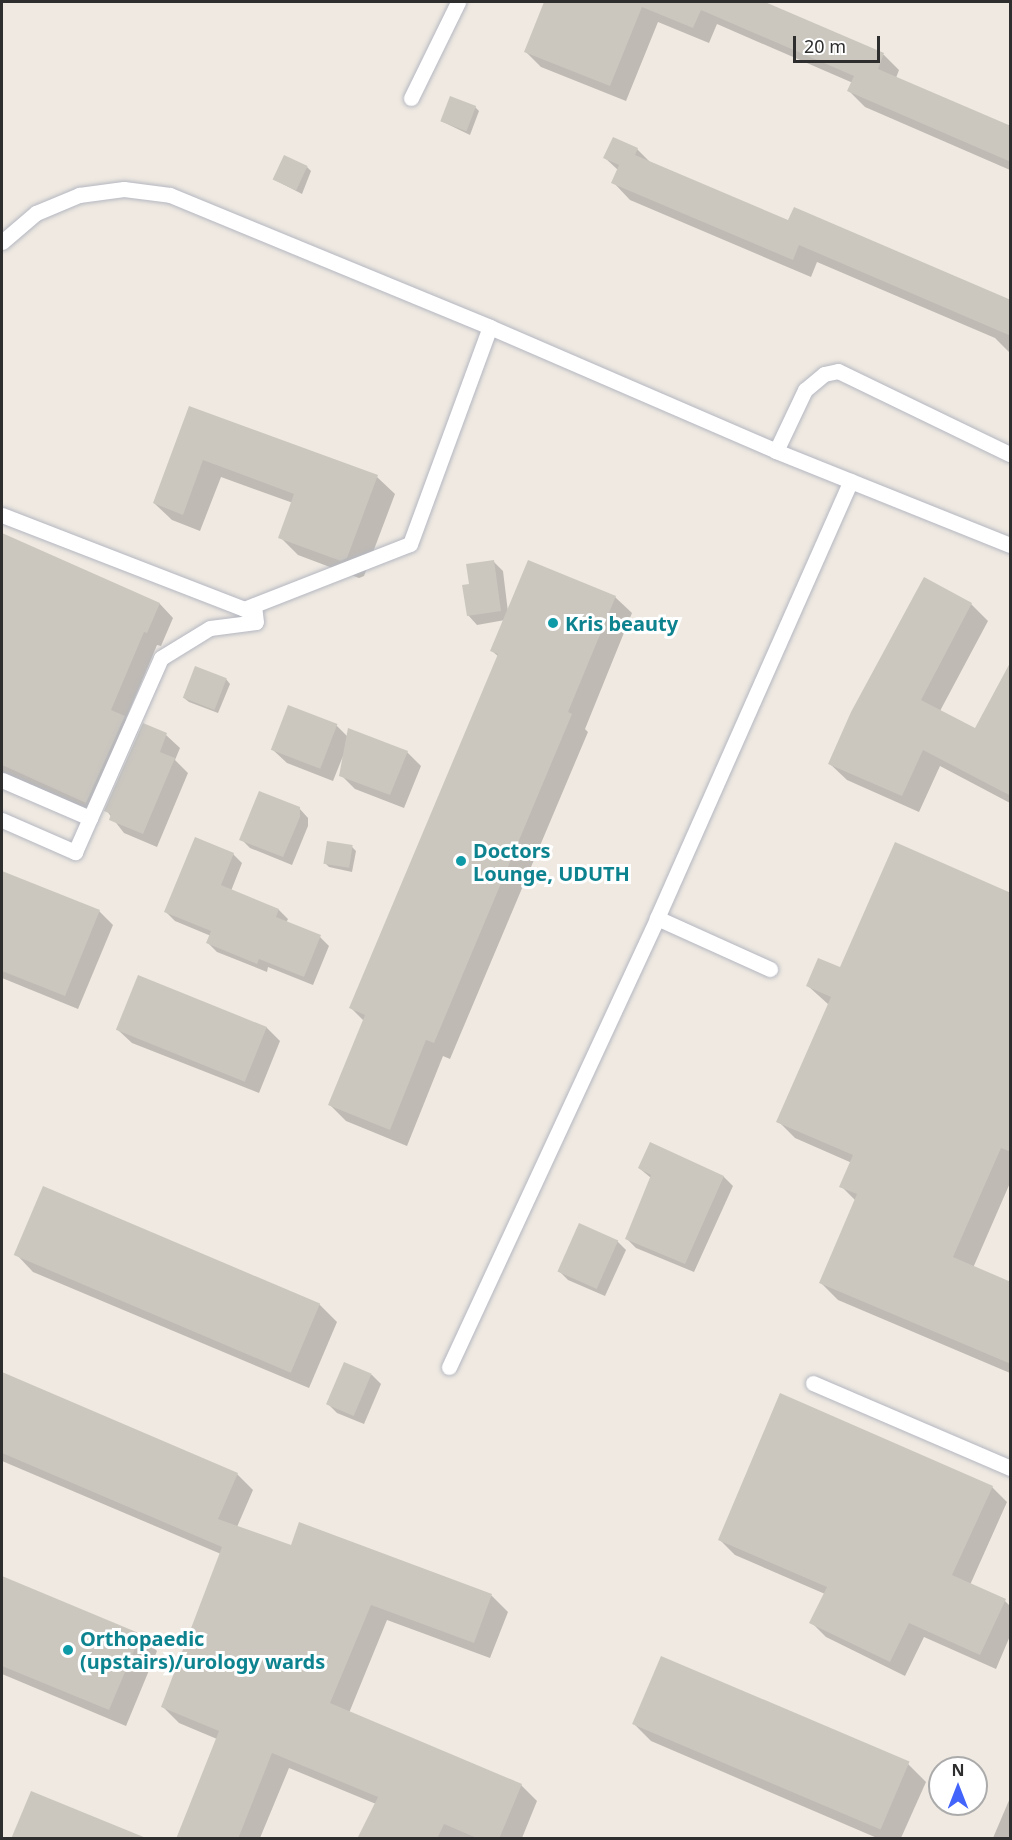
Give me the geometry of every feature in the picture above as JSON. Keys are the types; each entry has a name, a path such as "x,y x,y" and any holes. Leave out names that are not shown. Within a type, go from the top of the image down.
{"lane":[{"path":"411,98 458,2"},
{"path":"2,242 36,213 68,199 101,190 147,190 192,203 490,327 776,451 1011,545"},
{"path":"2,515 244,609 410,544 490,327"},
{"path":"776,451 805,390 824,374 838,371 1011,454"},
{"path":"449,1367 657,918 851,482"},
{"path":"2,820 75,852 160,658 210,628 256,622 254,605"},
{"path":"2,780 90,818"},
{"path":"657,918 770,969"},
{"path":"813,1383 1011,1468"}],"building":[{"path":"544,2 765,2 884,53 878,69 1011,126 1011,162 847,91 854,76 701,10 693,28 642,7 610,86 524,52"},
{"path":"450,96 476,106 466,131 440,121"},
{"path":"613,137 638,148 635,155 788,220 794,207 1011,300 1011,336 799,245 793,260 611,183 619,165 603,158"},
{"path":"284,155 308,166 296,190 273,179"},
{"path":"189,406 378,475 347,558 341,561 278,538 294,494 203,460 183,515 153,503"},
{"path":"2,533 160,603 147,633 144,632 111,710 125,716 86,803 2,765"},
{"path":"494,560 501,611 467,616 462,585 469,584 466,564"},
{"name":"Doctors Lounge, UDUTH","path":"528,560 616,596 568,712 572,714 434,1043 426,1040 390,1130 328,1105 365,1015 349,1008 498,654 490,651"},
{"path":"924,577 972,603 921,700 975,728 1011,661 1011,796 923,750 902,796 828,764 851,712"},
{"path":"195,666 227,678 215,710 183,698"},
{"path":"288,705 337,724 320,769 271,750"},
{"path":"143,723 167,733 160,752 175,758 143,834 109,820 111,814 104,811"},
{"path":"348,728 408,751 390,795 339,776"},
{"path":"259,791 300,807 300,817 283,857 239,840"},
{"path":"195,837 234,853 221,885 279,909 276,917 321,935 304,977 259,959 257,964 206,943 211,931 164,912"},
{"path":"327,841 353,845 349,868 323,864"},
{"path":"895,842 1011,893 1011,1152 1001,1148 953,1257 1011,1282 1011,1364 819,1283 857,1194 839,1187 853,1155 776,1122 831,997 806,986 818,958 840,967"},
{"path":"2,871 100,910 65,996 2,971"},
{"path":"138,975 267,1027 245,1082 116,1030"},
{"path":"650,1142 724,1176 685,1264 625,1239 651,1175 638,1168"},
{"path":"43,1186 320,1304 291,1373 14,1255"},
{"path":"579,1223 618,1240 597,1289 557,1271"},
{"path":"344,1362 372,1374 354,1416 326,1404"},
{"path":"2,1372 238,1473 218,1519 291,1545 299,1522 492,1594 474,1643 371,1605 330,1703 522,1784 499,1839 479,1839 444,1824 437,1839 357,1839 378,1797 272,1753 238,1839 176,1839 219,1731 161,1707 222,1547 2,1453"},
{"path":"780,1393 993,1486 952,1575 1006,1599 980,1655 909,1623 890,1662 809,1623 827,1587 718,1540"},
{"name":"Orthopaedic (upstairs)/urology wards","path":"2,1576 141,1634 109,1710 2,1666"},
{"path":"661,1656 910,1761 881,1830 632,1724"},
{"path":"31,1791 146,1838 11,1839"}],"place":[{"name":"Kris beauty","path":"553,623"},
{"name":"Doctors Lounge, UDUTH","path":"461,861"},
{"name":"Orthopaedic (upstairs)/urology wards","path":"68,1650"}]}
